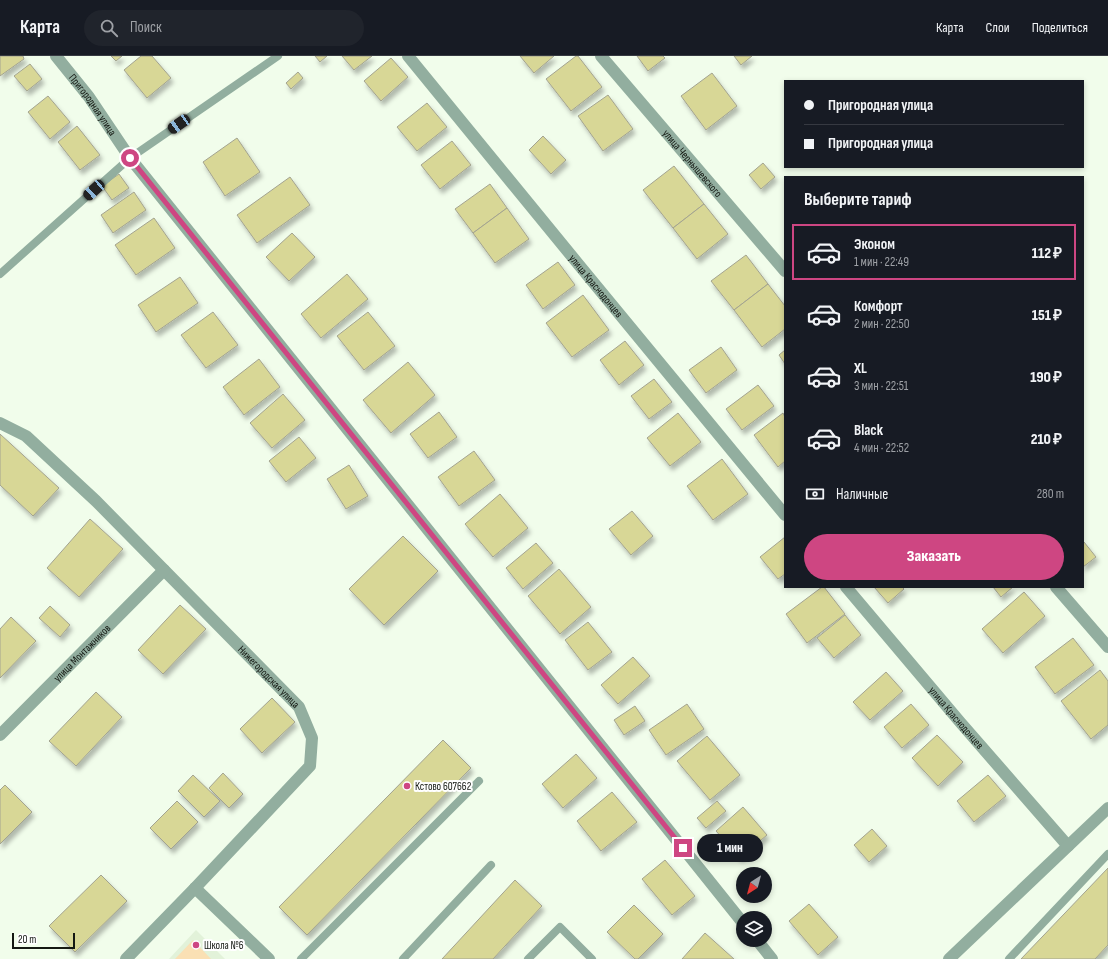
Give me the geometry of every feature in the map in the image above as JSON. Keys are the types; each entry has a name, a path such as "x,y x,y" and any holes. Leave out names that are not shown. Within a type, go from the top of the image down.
{"street":[{"name":"Пригородная улица","path":"56,56 89,97 130,158 736,914"},
{"name":"улица Краснодонцев","path":"408,56 784,513"},
{"name":"улица Чернышевского","path":"601,56 784,270"},
{"name":"Нижегородская улица","path":"0,423 26,436 96,500 300,707 312,738 310,766 126,959"},
{"name":"улица Монтажников","path":"0,735 164,570"},
{"name":"улица Краснодонцев","path":"847,588 960,722 1068,846"},
{"path":"1057,588 1108,647"},
{"path":"948,959 1108,808"},
{"path":"195,888 269,959"},
{"path":"763,947 772,959"}],"lane":[{"path":"0,274 130,158 278,56"},
{"path":"301,959 479,781"},
{"path":"1009,959 1108,854"},
{"path":"403,959 491,865"},
{"path":"528,959 560,926 592,959"}],"shaded area":[{"name":"Школа №6","path":"196,930 225,959 169,959"},
{"path":"193,940 211,959 175,959"}],"building":[{"path":"0,56 23,56 24,59 0,76"},
{"path":"111,56 122,56 116,61"},
{"path":"141,56 152,56 171,78 147,98 124,70"},
{"path":"315,56 327,56 320,62"},
{"path":"342,56 372,56 354,70"},
{"path":"520,56 554,56 534,73"},
{"path":"578,56 602,87 571,111 546,79"},
{"path":"637,56 663,56 665,58 648,71"},
{"path":"734,56 752,56 741,65"},
{"path":"391,58 408,77 381,101 364,81"},
{"path":"30,64 42,79 27,91 14,76"},
{"path":"298,72 303,78 291,89 286,83"},
{"path":"712,73 737,106 706,130 681,96"},
{"path":"608,95 633,129 603,151 578,116"},
{"path":"48,96 70,122 50,139 28,112"},
{"path":"427,103 447,127 417,151 397,127"},
{"path":"77,126 100,155 80,170 58,142"},
{"path":"543,136 566,160 551,174 529,150"},
{"path":"237,138 260,172 225,196 203,162"},
{"path":"452,141 471,165 440,189 421,165"},
{"path":"763,163 775,177 761,189 749,175"},
{"path":"674,166 704,204 673,228 643,190"},
{"path":"119,174 129,188 112,200 102,186"},
{"path":"290,177 310,205 257,243 237,215"},
{"path":"490,184 507,208 473,233 455,209"},
{"path":"134,192 146,210 113,233 101,215"},
{"path":"704,204 728,234 697,259 673,228"},
{"path":"507,208 529,239 495,263 473,233"},
{"path":"154,218 175,248 136,275 115,245"},
{"path":"292,233 315,257 289,281 266,257"},
{"path":"746,255 768,284 734,310 711,281"},
{"path":"558,262 575,285 543,309 526,285"},
{"path":"347,274 368,299 321,338 301,314"},
{"path":"180,277 198,303 156,332 138,305"},
{"path":"768,284 784,305 784,330 762,347 734,310"},
{"path":"583,295 609,330 572,357 546,323"},
{"path":"213,312 238,345 206,368 181,335"},
{"path":"368,312 395,346 364,370 337,336"},
{"path":"625,341 644,365 619,385 600,360"},
{"path":"721,347 737,370 706,393 689,370"},
{"path":"784,351 784,362 779,355"},
{"path":"259,359 280,387 244,415 223,387"},
{"path":"408,362 435,395 391,433 363,400"},
{"path":"654,379 672,402 649,419 631,396"},
{"path":"758,385 774,406 742,430 726,409"},
{"path":"283,394 305,420 272,448 250,423"},
{"path":"439,412 457,437 428,458 410,434"},
{"path":"678,413 701,442 670,466 647,438"},
{"path":"783,413 784,462 778,467 754,435"},
{"path":"0,434 59,488 33,516 0,485"},
{"path":"299,437 316,458 286,482 269,461"},
{"path":"474,451 495,480 459,506 438,477"},
{"path":"722,459 748,494 713,520 687,486"},
{"path":"349,465 368,496 346,509 327,479"},
{"path":"500,494 528,528 493,557 465,524"},
{"path":"632,511 653,536 631,555 609,529"},
{"path":"90,519 123,549 79,597 47,568"},
{"path":"403,536 438,571 384,625 349,589"},
{"path":"784,538 784,575 778,579 760,557"},
{"path":"1084,542 1096,557 1084,566"},
{"path":"536,543 553,563 523,589 506,568"},
{"path":"559,569 591,607 560,634 528,596"},
{"path":"821,588 825,588 845,614 807,643 786,614"},
{"path":"875,588 904,589 888,603"},
{"path":"994,588 1012,588 1001,597"},
{"path":"1024,592 1045,616 1003,653 982,629"},
{"path":"180,605 206,629 163,674 138,650"},
{"path":"50,606 70,625 60,637 39,618"},
{"path":"845,615 861,635 834,658 817,638"},
{"path":"11,617 36,641 0,678 0,629"},
{"path":"588,622 612,652 588,670 565,640"},
{"path":"1073,638 1094,665 1055,694 1035,667"},
{"path":"633,657 650,676 618,704 601,685"},
{"path":"1100,670 1108,681 1108,725 1091,739 1061,701"},
{"path":"886,672 903,691 870,720 853,702"},
{"path":"96,692 122,717 76,766 49,741"},
{"path":"272,698 295,722 262,753 240,729"},
{"path":"687,704 704,729 666,755 649,730"},
{"path":"911,704 929,725 902,748 884,727"},
{"path":"635,706 645,721 624,735 614,720"},
{"path":"937,735 963,762 938,786 912,758"},
{"path":"707,736 740,775 710,800 677,761"},
{"path":"443,740 471,768 307,935 279,907"},
{"path":"576,754 597,778 563,808 542,784"},
{"path":"223,773 243,794 229,808 209,788"},
{"path":"193,775 220,801 204,817 178,791"},
{"path":"988,775 1006,796 974,822 957,801"},
{"path":"5,785 32,812 0,844 0,790"},
{"path":"612,792 637,822 601,851 577,821"},
{"path":"177,801 198,822 171,849 150,828"},
{"path":"717,801 726,811 706,828 697,818"},
{"path":"743,807 767,835 740,858 716,831"},
{"path":"872,829 887,846 869,862 854,845"},
{"path":"665,860 695,896 672,915 642,879"},
{"path":"1108,868 1108,945 1095,959 1021,959"},
{"path":"101,875 127,901 75,952 49,926"},
{"path":"515,880 542,906 493,959 442,959"},
{"path":"809,904 838,937 818,955 789,921"},
{"path":"634,905 663,934 638,959 635,959 607,932"},
{"path":"705,933 734,959 682,959"}],"place":[{"name":"Кстово 607662","path":"407,786"},
{"name":"Школа №6","path":"196,945"}],"route":[{"path":"130,158 683,848"}]}
